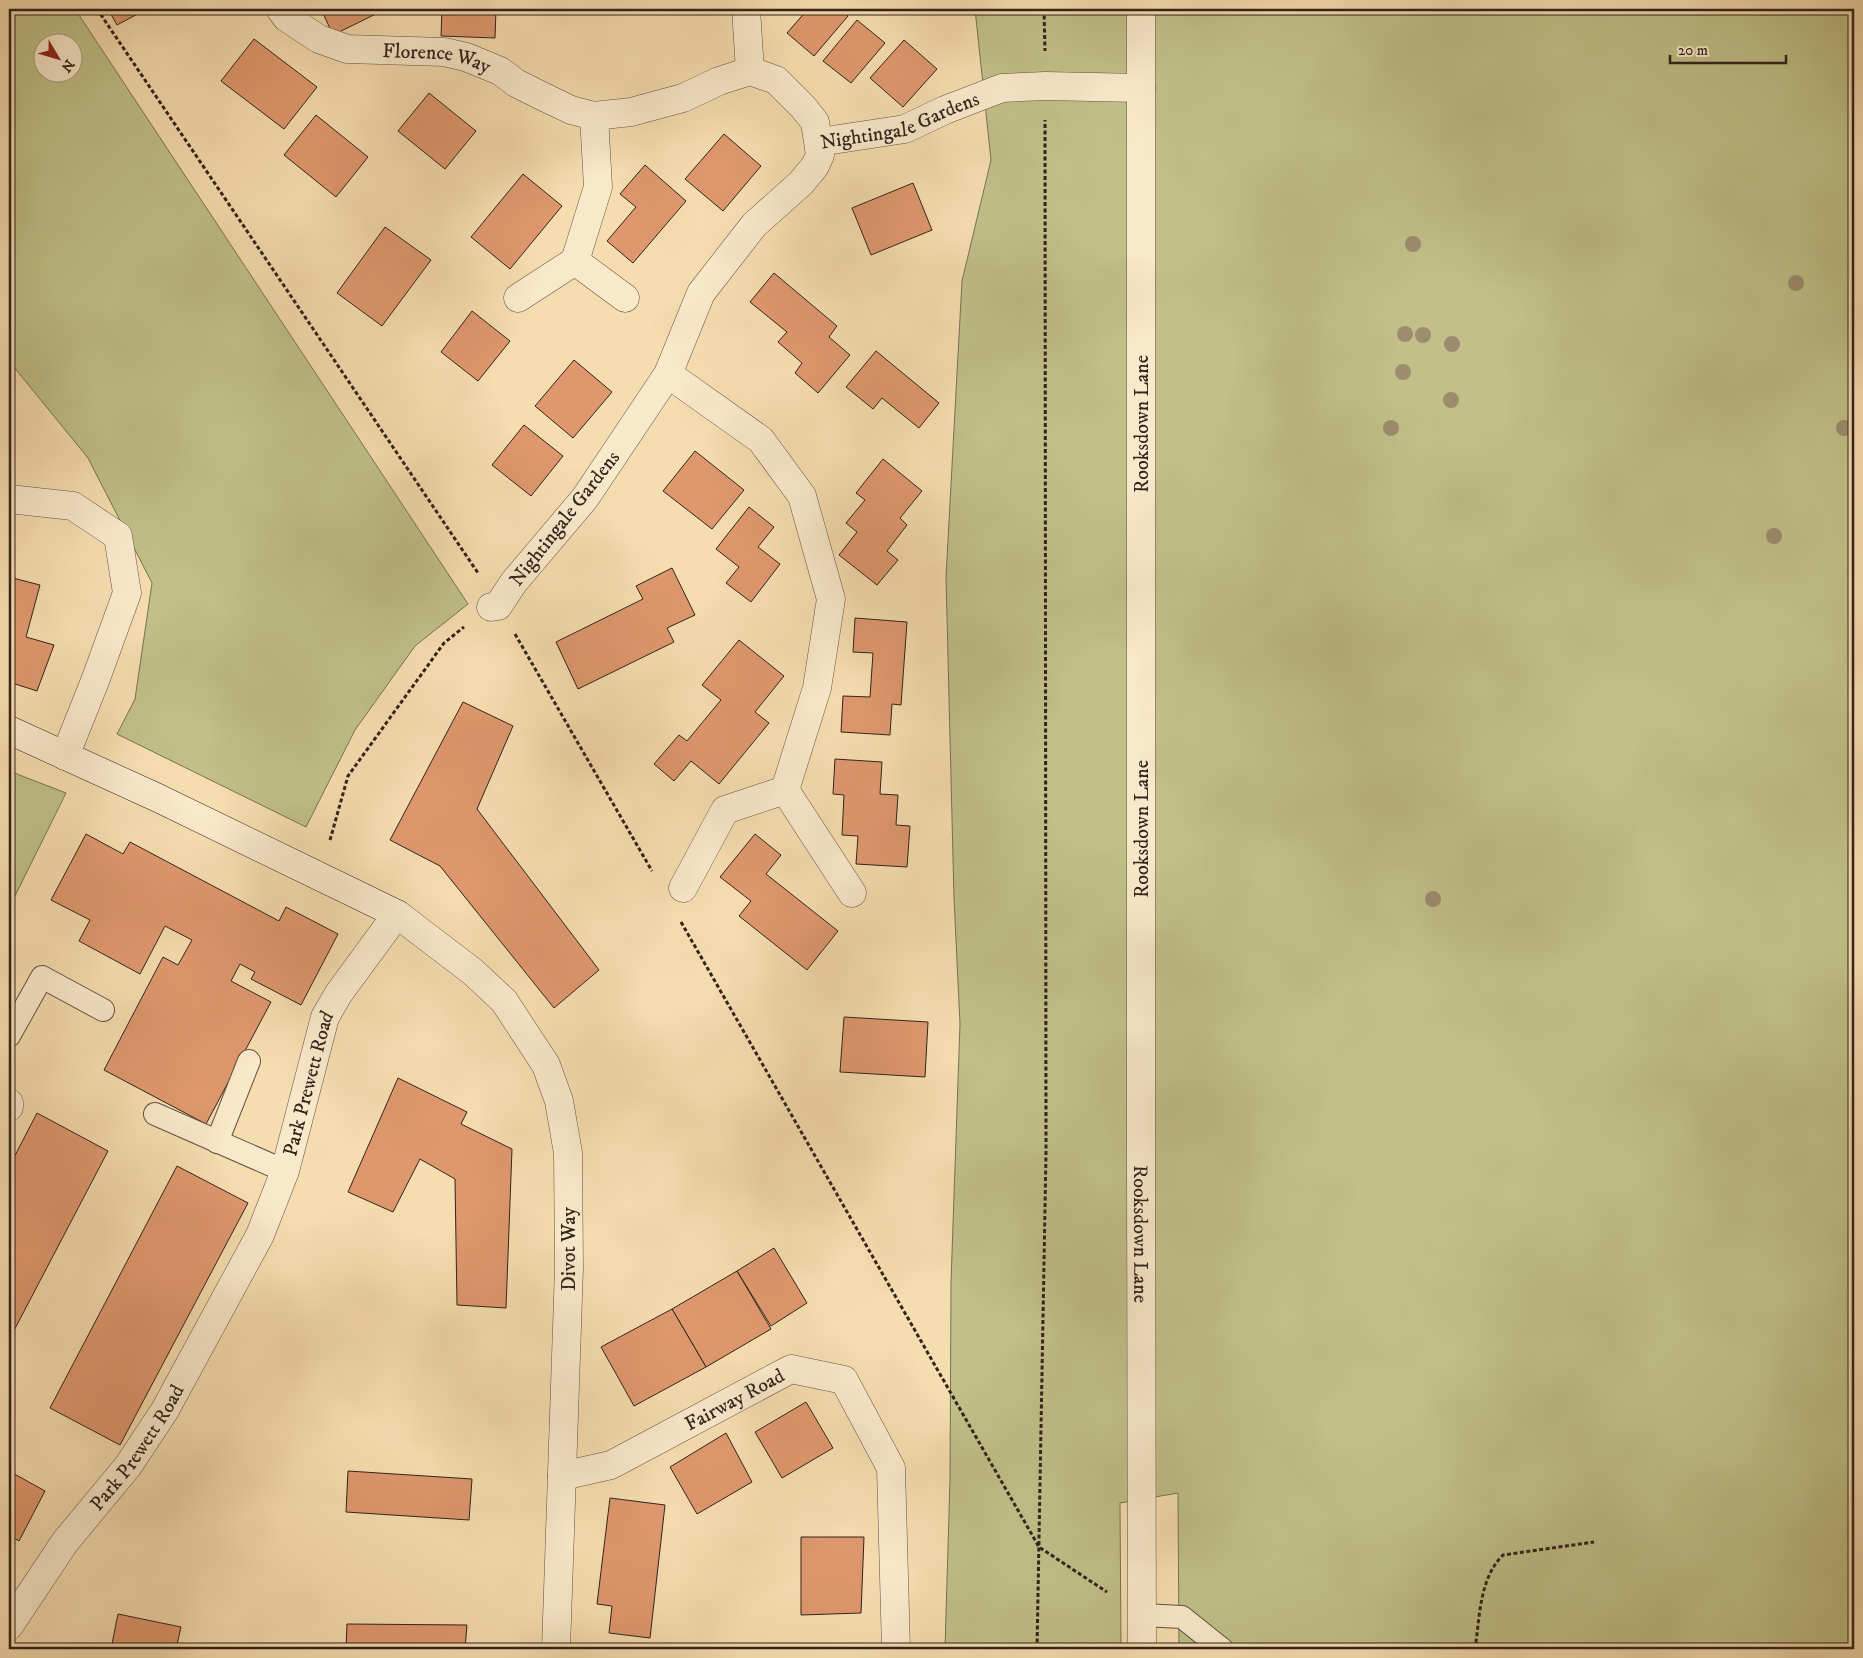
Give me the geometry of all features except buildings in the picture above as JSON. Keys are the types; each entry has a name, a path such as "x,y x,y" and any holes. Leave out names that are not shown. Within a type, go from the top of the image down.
{"street":[{"name":"Florence Way","path":"280,9 287,18 319,39 347,49 444,52 466,57 500,71 516,83 564,106 594,116 632,112 683,98 719,81 750,71"},
{"path":"746,9 750,71 776,80 798,102 815,122 818,142"},
{"name":"Rooksdown Lane","path":"1141,9 1142,1649"},
{"name":"Nightingale Gardens","path":"491,607 498,606 514,582 585,498 668,374 701,293 754,225 801,183 815,166 820,154 818,142 905,130 945,110 1002,88 1046,86 1140,88"},
{"path":"518,298 574,261 598,187 594,116"},
{"path":"574,261 625,298"},
{"path":"668,374 761,440 802,496 831,599 817,688 785,790"},
{"path":"9,499 74,506 118,536 127,593 65,756"},
{"path":"9,730 398,914"},
{"path":"683,888 725,810 785,790"},
{"path":"785,790 852,893"},
{"name":"Park Prewett Road","path":"9,1626 18,1590 65,1542 128,1466 165,1410 260,1235 285,1171 325,1017 339,992 398,914"},
{"name":"Divot Way","path":"398,914 473,972 504,1001 546,1065 559,1101 568,1153 569,1259 556,1649"},
{"name":"Fairway Road","path":"562,1476 611,1465 791,1369 844,1380 891,1468 896,1649"}],"lane":[{"path":"9,1036 42,977 103,1010"},
{"path":"217,1142 249,1061"},
{"path":"155,1114 285,1171"},
{"path":"1142,1615 1182,1617 1222,1649"}],"path":[{"path":"97,9 479,576"},
{"path":"1037,1649 1046,1153 1046,86 1044,9"},
{"path":"330,840 348,776 444,643 491,607"},
{"path":"511,626 654,874"},
{"path":"678,918 1039,1547 1142,1615"},
{"path":"1475,1649 1484,1590 1494,1564 1502,1555 1594,1542"}],"green space":[{"path":"9,9 75,9 468,604 415,646 355,730 306,827 117,734 135,699 152,583 88,458 9,361"},
{"path":"975,9 1854,9 1854,1649 1179,1649 1178,1493 1120,1503 1121,1649 945,1649 950,1480 951,1282 960,1024 954,898 946,577 962,281 991,160"},
{"path":"9,771 66,793 9,908"}]}
